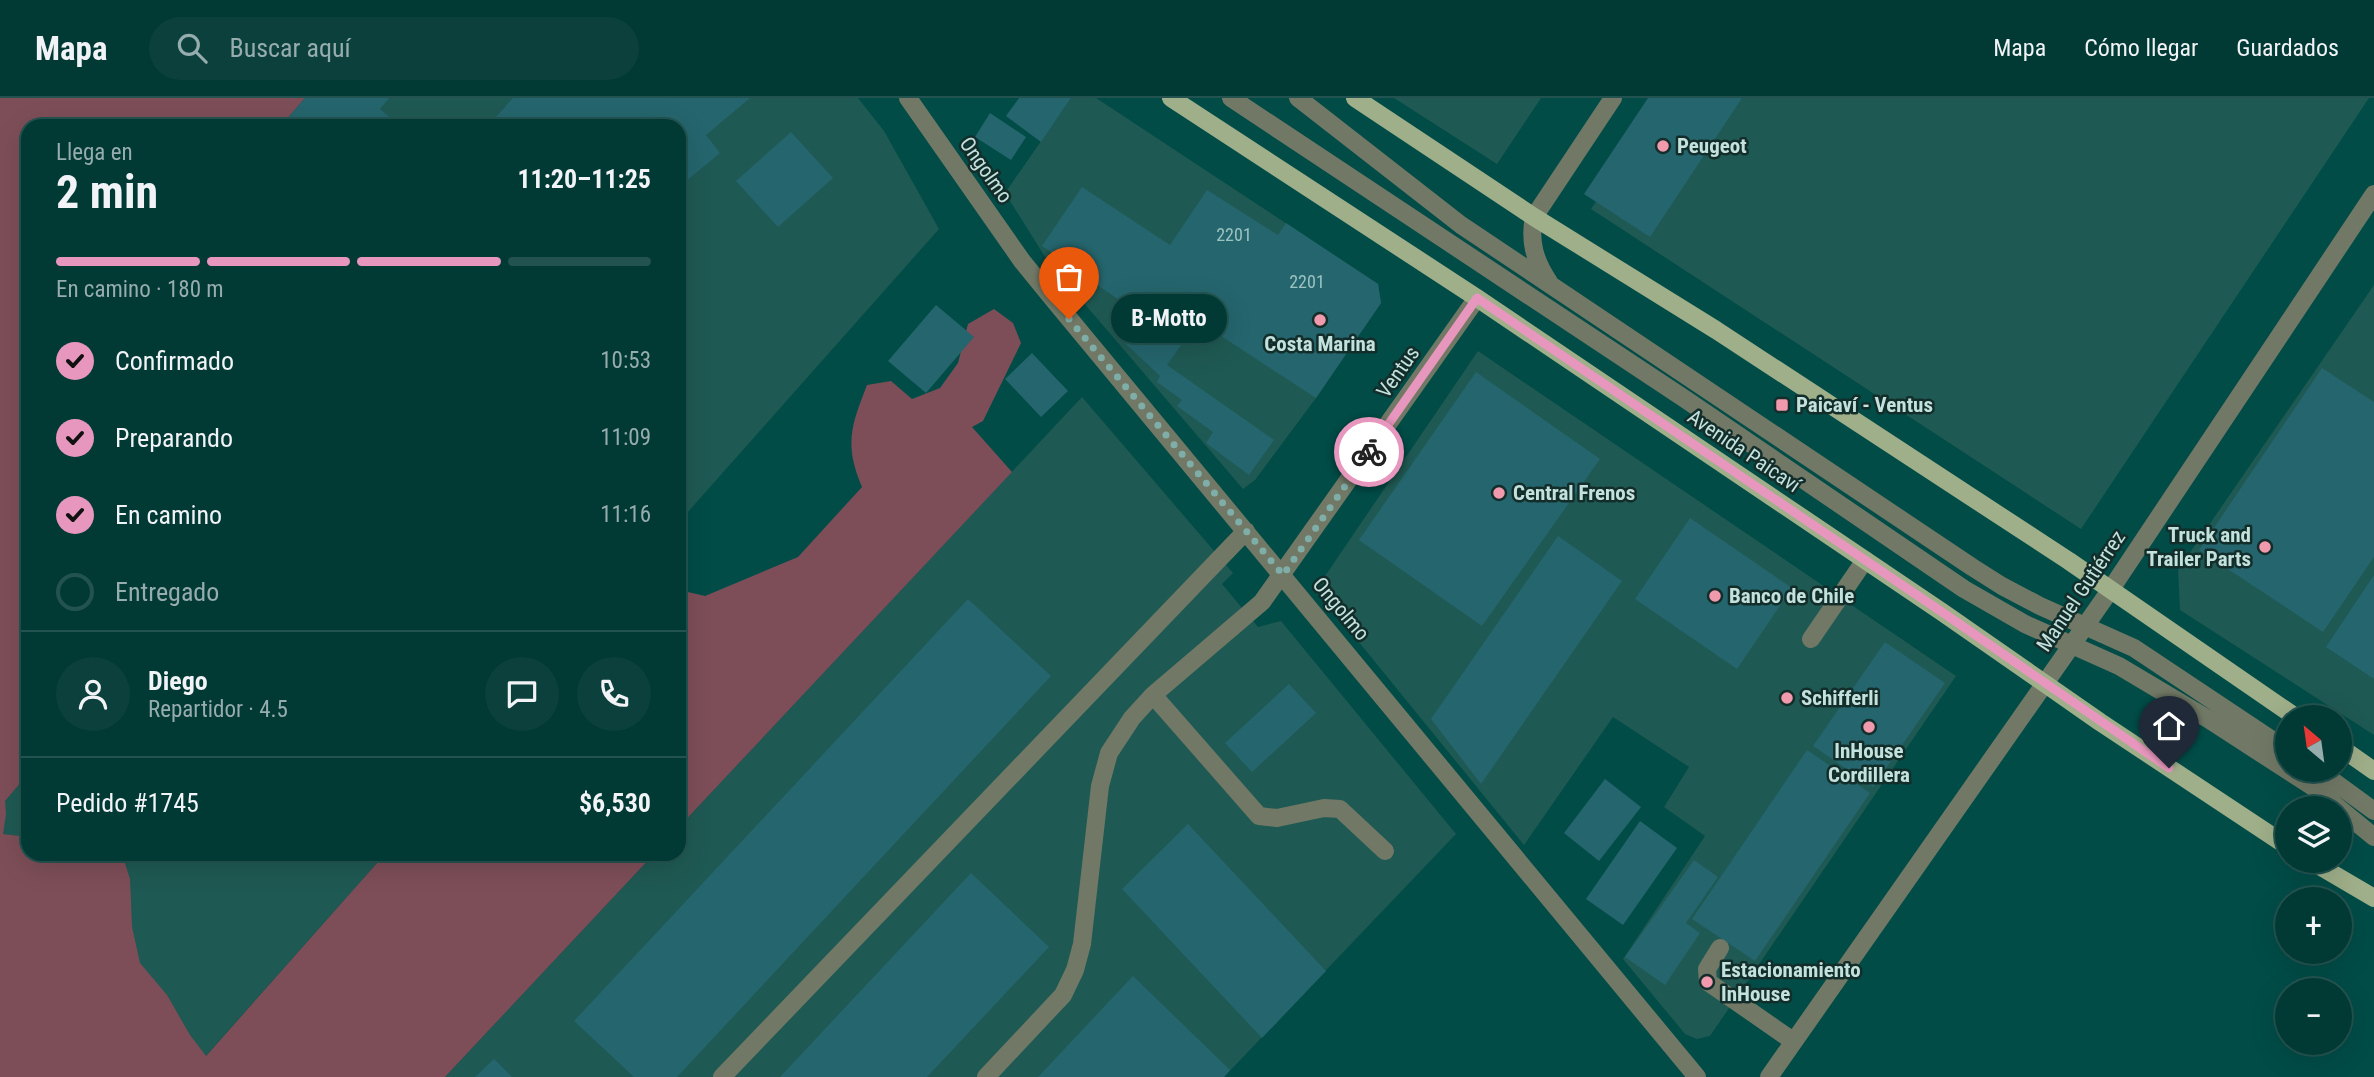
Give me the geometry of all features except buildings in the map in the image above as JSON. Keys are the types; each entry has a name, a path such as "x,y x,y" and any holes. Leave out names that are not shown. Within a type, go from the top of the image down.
{"main road":[{"name":"Avenida Paicaví","path":"1171,98 1477,298 2275,838"},
{"path":"1355,98 1534,217 1716,330 2111,589 2278,705"},
{"path":"2352,755 2374,771"},
{"path":"2331,873 2374,898"}],"street":[{"name":"Ongolmo","path":"908,98 1022,261 1697,1077"},
{"path":"1231,98 1685,398 1964,589 2025,624 2119,666 2219,726 2313,787 2374,837"},
{"path":"1298,98 1421,196 1982,574 2040,606 2148,656 2275,742"},
{"path":"1551,285 1540,269 1534,252 1531,234 1534,217 1613,98"},
{"name":"Manuel Gutiérrez","path":"1769,1077 2111,589 2374,194"},
{"name":"Ventus","path":"986,1077 1063,995 1075,970 1082,944 1100,786 1109,753 1132,718 1153,695 1262,602 1477,298"},
{"path":"722,1077 1246,531"},
{"path":"1811,639 1865,560"},
{"path":"1153,695 1259,816 1277,818 1324,808 1339,809 1385,851"},
{"path":"2334,782 2374,811"},
{"path":"1720,948 1707,969 1708,982 1793,1041"}],"shaded area":[{"path":"0,98 305,98 287,119 21,119 21,782 5,801 3,834 21,836 21,861 124,861 130,879 132,927 140,963 167,995 190,1035 206,1056 379,861 647,861 445,1077 0,1077"},
{"path":"305,98 858,98 884,131 939,229 686,514 686,119 287,119"},
{"path":"1071,98 1096,98 1378,284 1381,303 1316,398 1255,480 1243,489 1047,260 1005,193"},
{"path":"1394,98 1541,98 1497,164"},
{"path":"1665,98 2369,98 2081,529 1591,209"},
{"path":"2374,285 2374,735 2352,721 2352,705 2327,705 2180,610 2178,570"},
{"path":"994,309 1013,323 1021,343 983,421 972,427 1012,472 686,820 686,592 705,596 798,557 862,487 851,447 857,412 867,385 891,381 912,399 940,388 958,363 968,324"},
{"path":"1478,351 1956,676 1710,1036 1697,1039 1685,1034 1623,959 1705,836 1664,807 1689,767 1613,717 1524,845 1323,598 1323,579"},
{"path":"1082,397 1233,573 1222,584 1258,627 1281,621 1456,834 1224,1077 445,1077 647,861 686,861 686,820"},
{"path":"21,782 21,861 379,861 187,1077 0,850 0,806"}],"way so far":[{"path":"1069,319 1283,575 1369,452"}],"place":[{"name":"Peugeot","path":"1663,146"},
{"name":"B-Motto","path":"1069,319"},
{"name":"Costa Marina","path":"1320,320"},
{"name":"Paicaví - Ventus","path":"1782,405"},
{"name":"Central Frenos","path":"1499,493"},
{"name":"Truck and Trailer Parts","path":"2265,547"},
{"name":"Banco de Chile","path":"1715,596"},
{"name":"Schifferli","path":"1787,698"},
{"name":"InHouse Cordillera","path":"1869,727"},
{"name":"Estacionamiento InHouse","path":"1707,982"}],"route":[{"path":"1369,452 1477,298 2169,768"}]}
